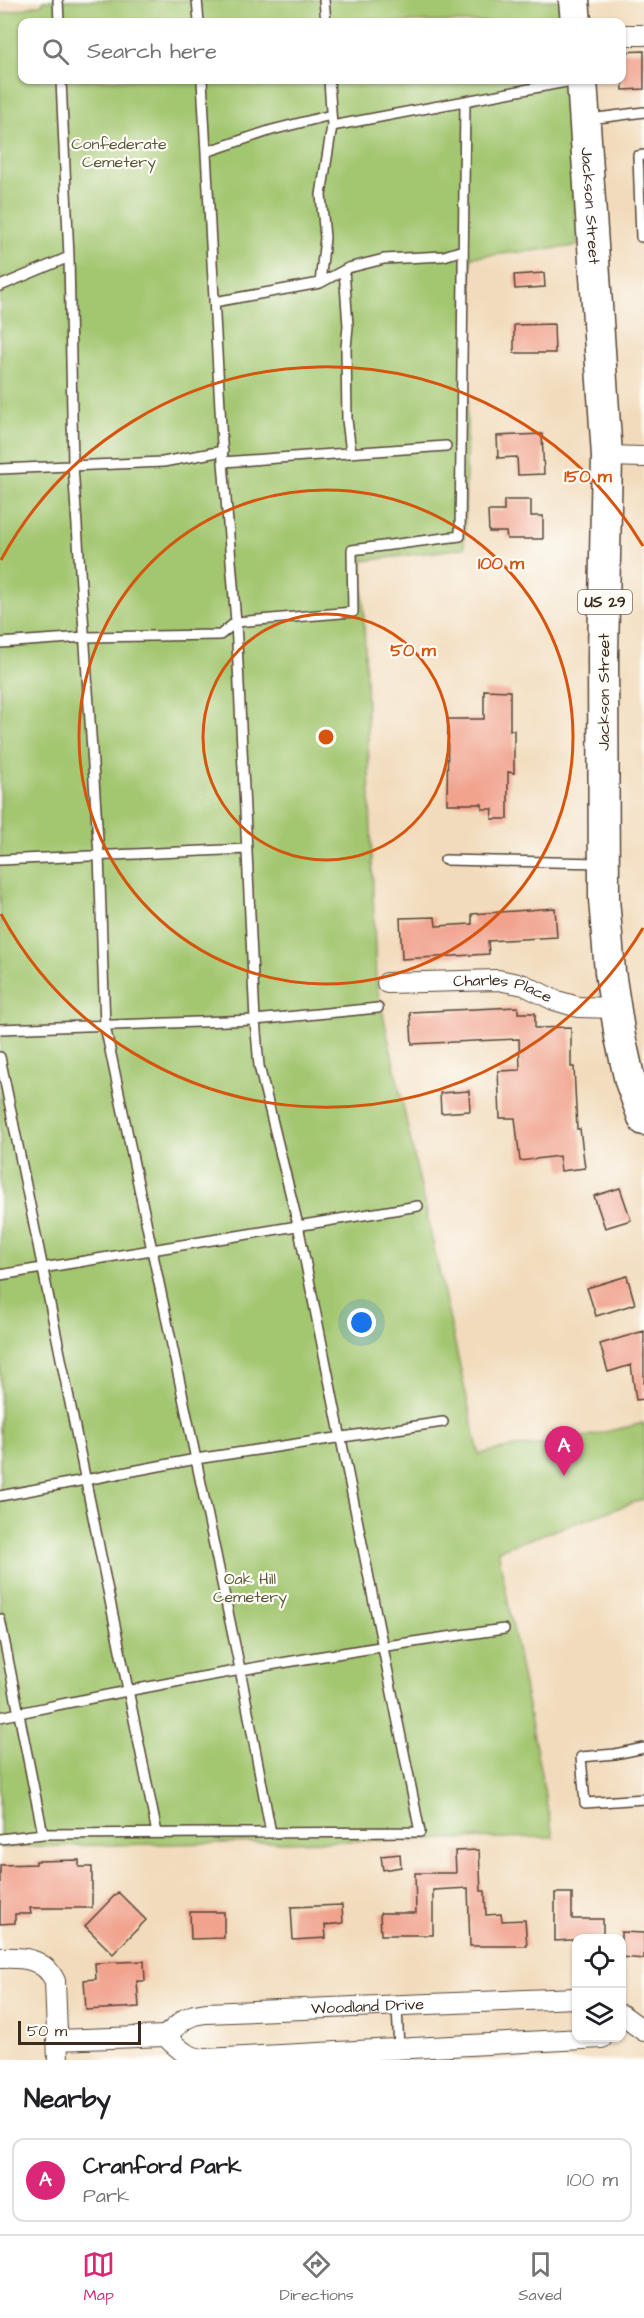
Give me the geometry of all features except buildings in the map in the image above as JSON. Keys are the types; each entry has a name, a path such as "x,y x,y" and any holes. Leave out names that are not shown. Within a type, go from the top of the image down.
{"main road":[{"path":"574,0 576,18"},
{"name":"Jackson Street","path":"581,84 607,456 603,656 606,936 615,1008 630,1081 644,1120"}],"street":[{"path":"626,35 644,35"},
{"path":"607,456 644,457"},
{"name":"Charles Place","path":"387,984 498,980 524,985 554,1000 578,1008 615,1008"},
{"path":"0,1958 29,1958 51,1973 55,1982 58,2060"},
{"name":"Woodland Drive","path":"165,2036 185,2019 194,2015 572,1998"},
{"path":"626,2021 644,2031"},
{"path":"57,2040 165,2036 184,2054 192,2058 205,2059 572,2039"}],"lane":[{"path":"58,0 59,18"},
{"path":"198,0 199,18"},
{"path":"324,0 326,18"},
{"path":"61,84 69,257 73,466 99,855 105,1026 240,1669 271,1833"},
{"path":"0,1839 42,1834 420,1832 298,1225 260,1066 255,1020 236,622 223,462 202,84"},
{"path":"320,283 325,238 321,195 332,126 329,84"},
{"path":"332,126 557,84"},
{"path":"0,643 85,638 220,635 236,622 353,612 352,550 460,536 465,102"},
{"path":"585,119 644,112"},
{"path":"206,152 272,130 332,115"},
{"path":"644,155 638,156 642,193 641,237 644,237"},
{"path":"214,302 320,283 344,270 384,259 444,256 463,250"},
{"path":"0,286 69,257"},
{"path":"344,270 348,326 347,420 351,453"},
{"path":"223,462 446,446"},
{"path":"0,469 163,462 223,451"},
{"path":"0,860 247,849"},
{"path":"445,860 604,863"},
{"path":"0,1029 255,1020 378,1008"},
{"path":"0,1057 157,1833"},
{"path":"0,1275 418,1206"},
{"path":"0,1496 196,1459 443,1422"},
{"path":"0,1619 42,1834"},
{"path":"0,1717 240,1669 504,1629"},
{"path":"644,1748 615,1754 581,1757 585,1803 644,1799"},
{"path":"397,2006 399,2050"}],"green space":[{"name":"Oak Hill Cemetery","path":"43,0 559,0 561,18 18,18 18,84 565,84 578,246 471,257 464,548 362,561 376,982 479,1454 508,1448 558,1443 644,1423 644,1499 498,1550 553,1837 0,1847 0,14 43,4"}],"place":[{"name":"Cranford Park","path":"564,1476"}],"park label":[{"name":"Confederate Cemetery","path":"119,153"}]}
